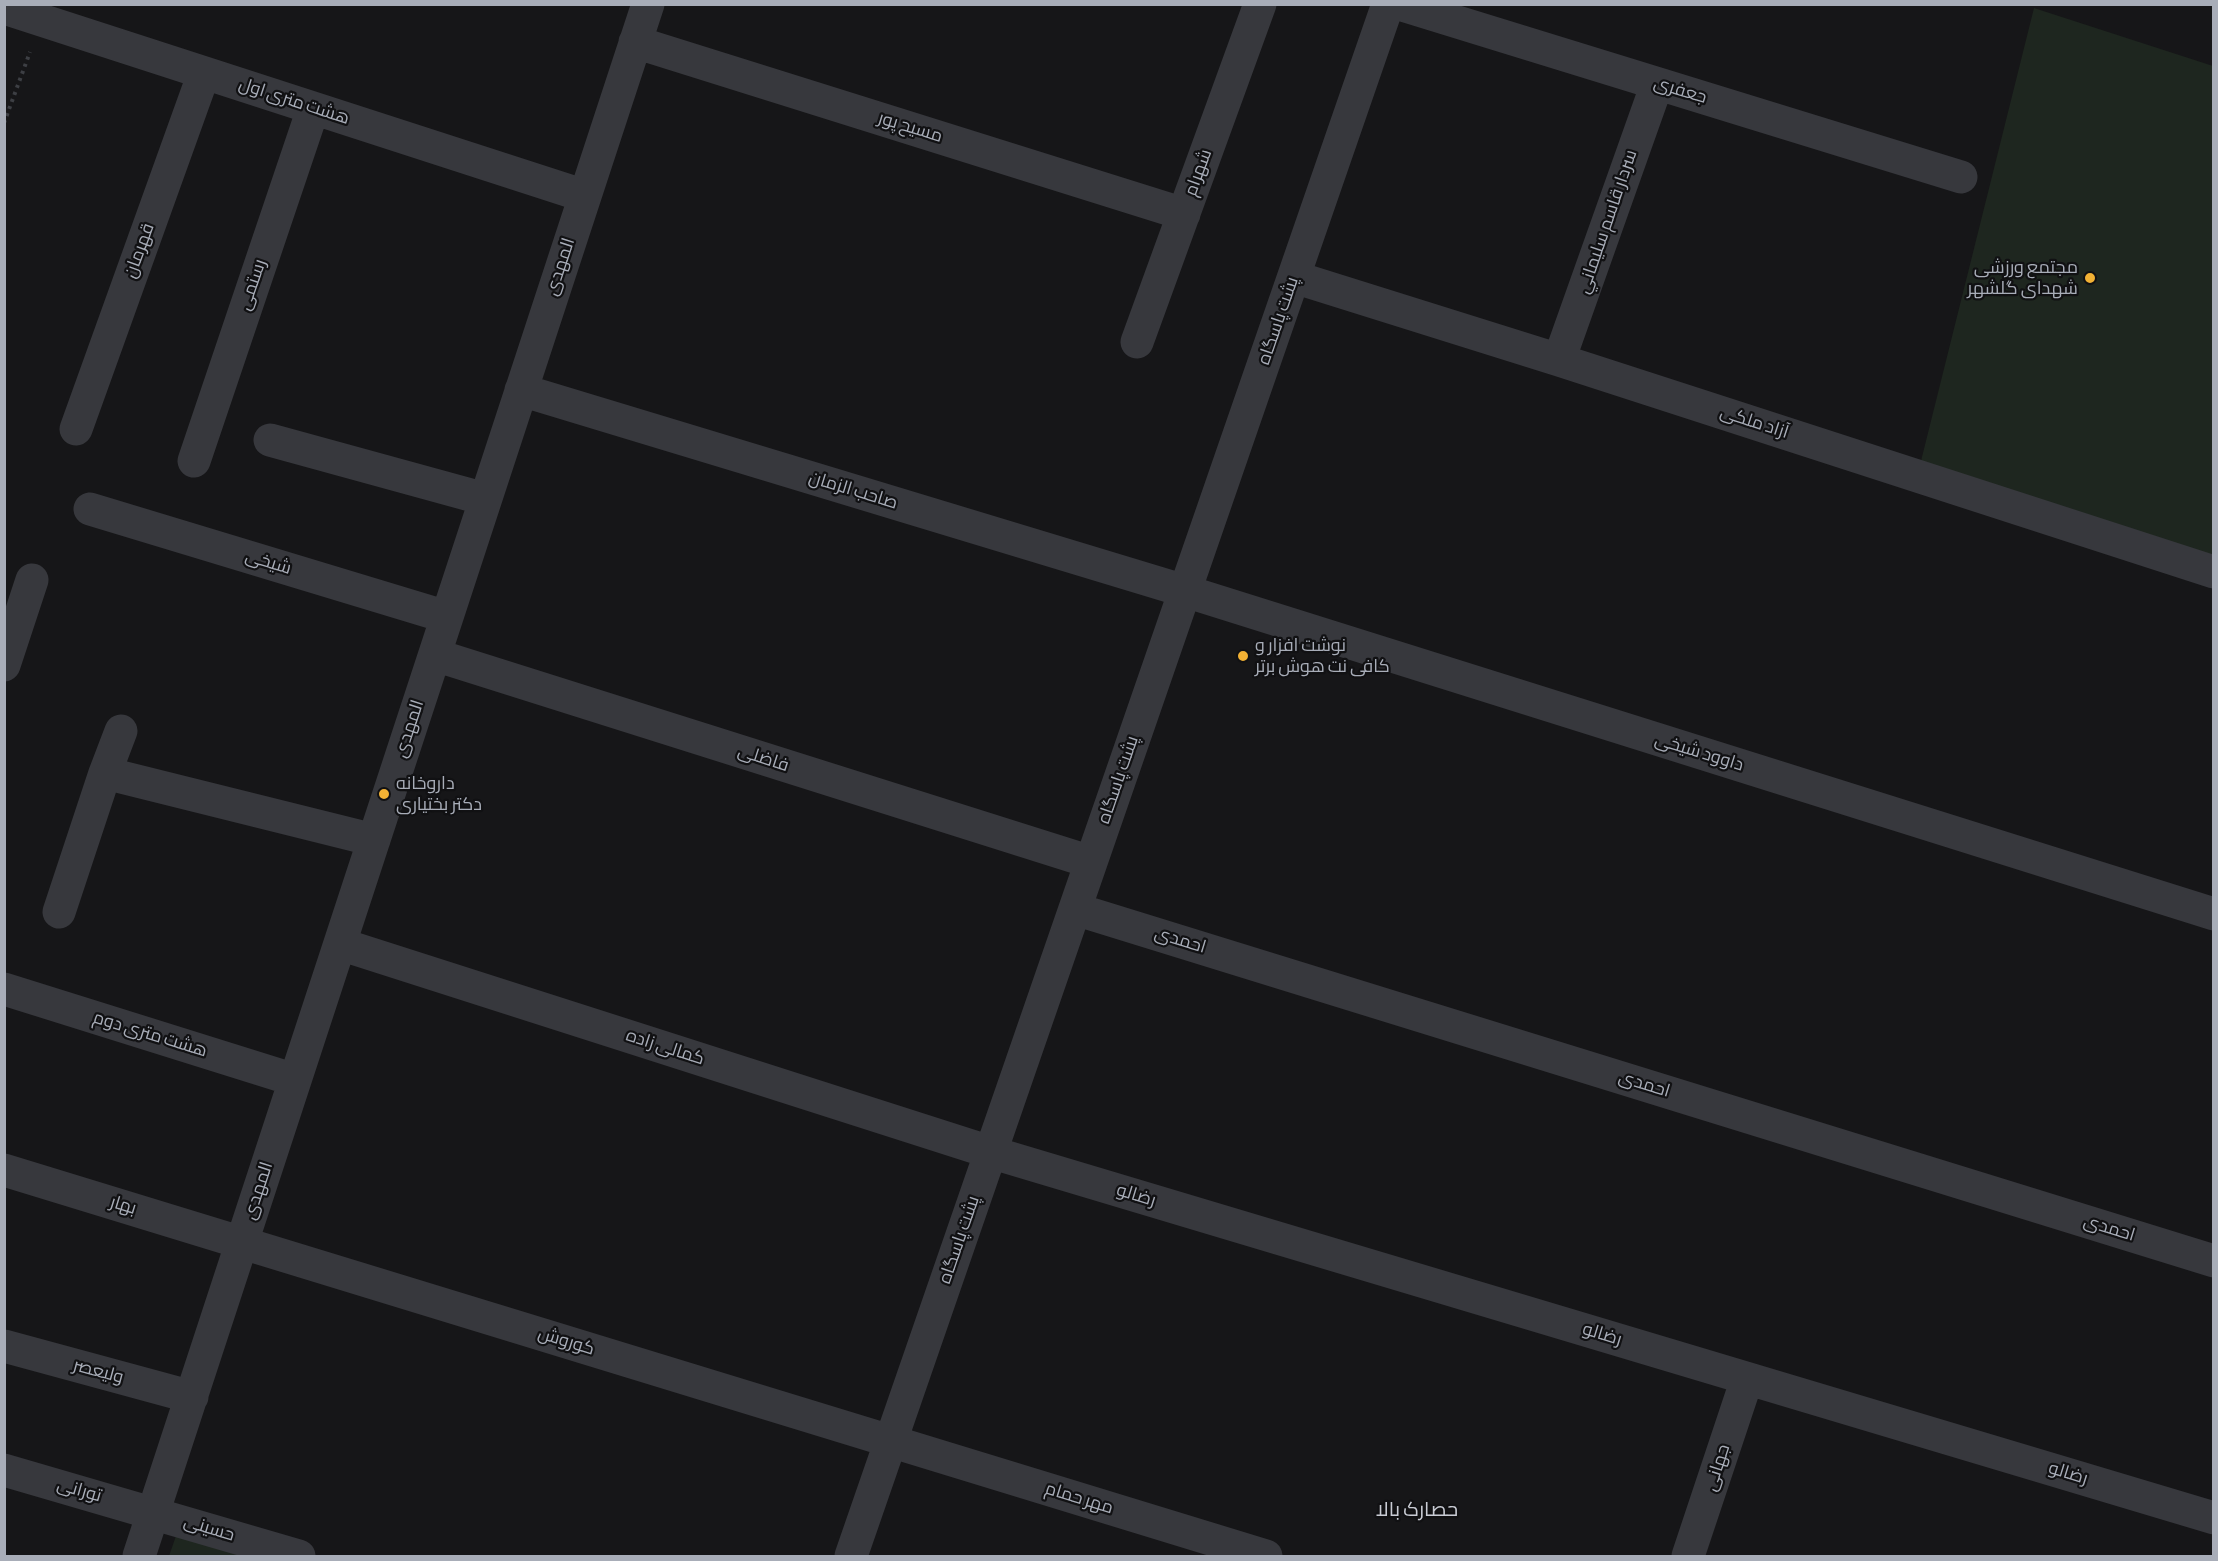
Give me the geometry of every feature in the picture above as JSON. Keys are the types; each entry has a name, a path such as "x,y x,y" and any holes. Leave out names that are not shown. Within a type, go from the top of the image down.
{"street":[{"name":"المهدی","path":"139,1557 648,4"},
{"name":"شهرام","path":"1137,342 1260,4"},
{"name":"پشت پاسگاه","path":"851,1557 1388,4"},
{"name":"جعفری","path":"1399,4 1961,177"},
{"name":"هشت متری اول","path":"4,8 585,196"},
{"name":"مسیح پور","path":"635,42 1184,214"},
{"name":"قهرمان","path":"76,429 204,73"},
{"name":"سردار قاسم سليماني","path":"1559,360 1657,84"},
{"name":"رستمی","path":"194,461 313,109"},
{"name":"آزاد ملکی","path":"1294,277 1559,360 2214,572"},
{"name":"صاحب الزمان","path":"521,390 1185,591"},
{"path":"270,440 485,499"},
{"name":"شیخی","path":"90,509 447,616"},
{"path":"4,665 32,580"},
{"name":"داوود شیخی","path":"1185,591 2214,914"},
{"name":"فاضلی","path":"435,655 1091,862"},
{"path":"59,912 121,731"},
{"path":"105,773 374,840"},
{"name":"احمدی","path":"1075,909 2214,1262"},
{"name":"کمالی زاده","path":"340,944 990,1152"},
{"name":"هشت متری دوم","path":"4,989 295,1080"},
{"name":"رضالو","path":"990,1152 2214,1518"},
{"name":"بهار","path":"4,1170 242,1243"},
{"name":"کوروش","path":"242,1243 891,1441"},
{"name":"ولیعصر","path":"4,1346 192,1397"},
{"name":"جهانی","path":"1688,1557 1747,1379"},
{"name":"مهر حمام","path":"891,1441 1266,1557"},
{"name":"تورانی","path":"4,1470 154,1513"},
{"name":"حسینی","path":"154,1513 299,1557"}],"path":[{"path":"4,123 41,20"}],"shaded area":[{"name":"مجتمع ورزشی شهدای گلشهر","path":"2034,8 2213,66 2213,576 1914,489"},
{"path":"177,1533 249,1556 169,1556"}],"place":[{"name":"مجتمع ورزشی شهدای گلشهر","path":"2090,278"},
{"name":"نوشت افزار و کافی نت هوش برتر","path":"1243,656"},
{"name":"داروخانه دکتر بختیاری","path":"384,794"}],"district":[{"name":"حصارک بالا","path":"1417,1511"}]}
